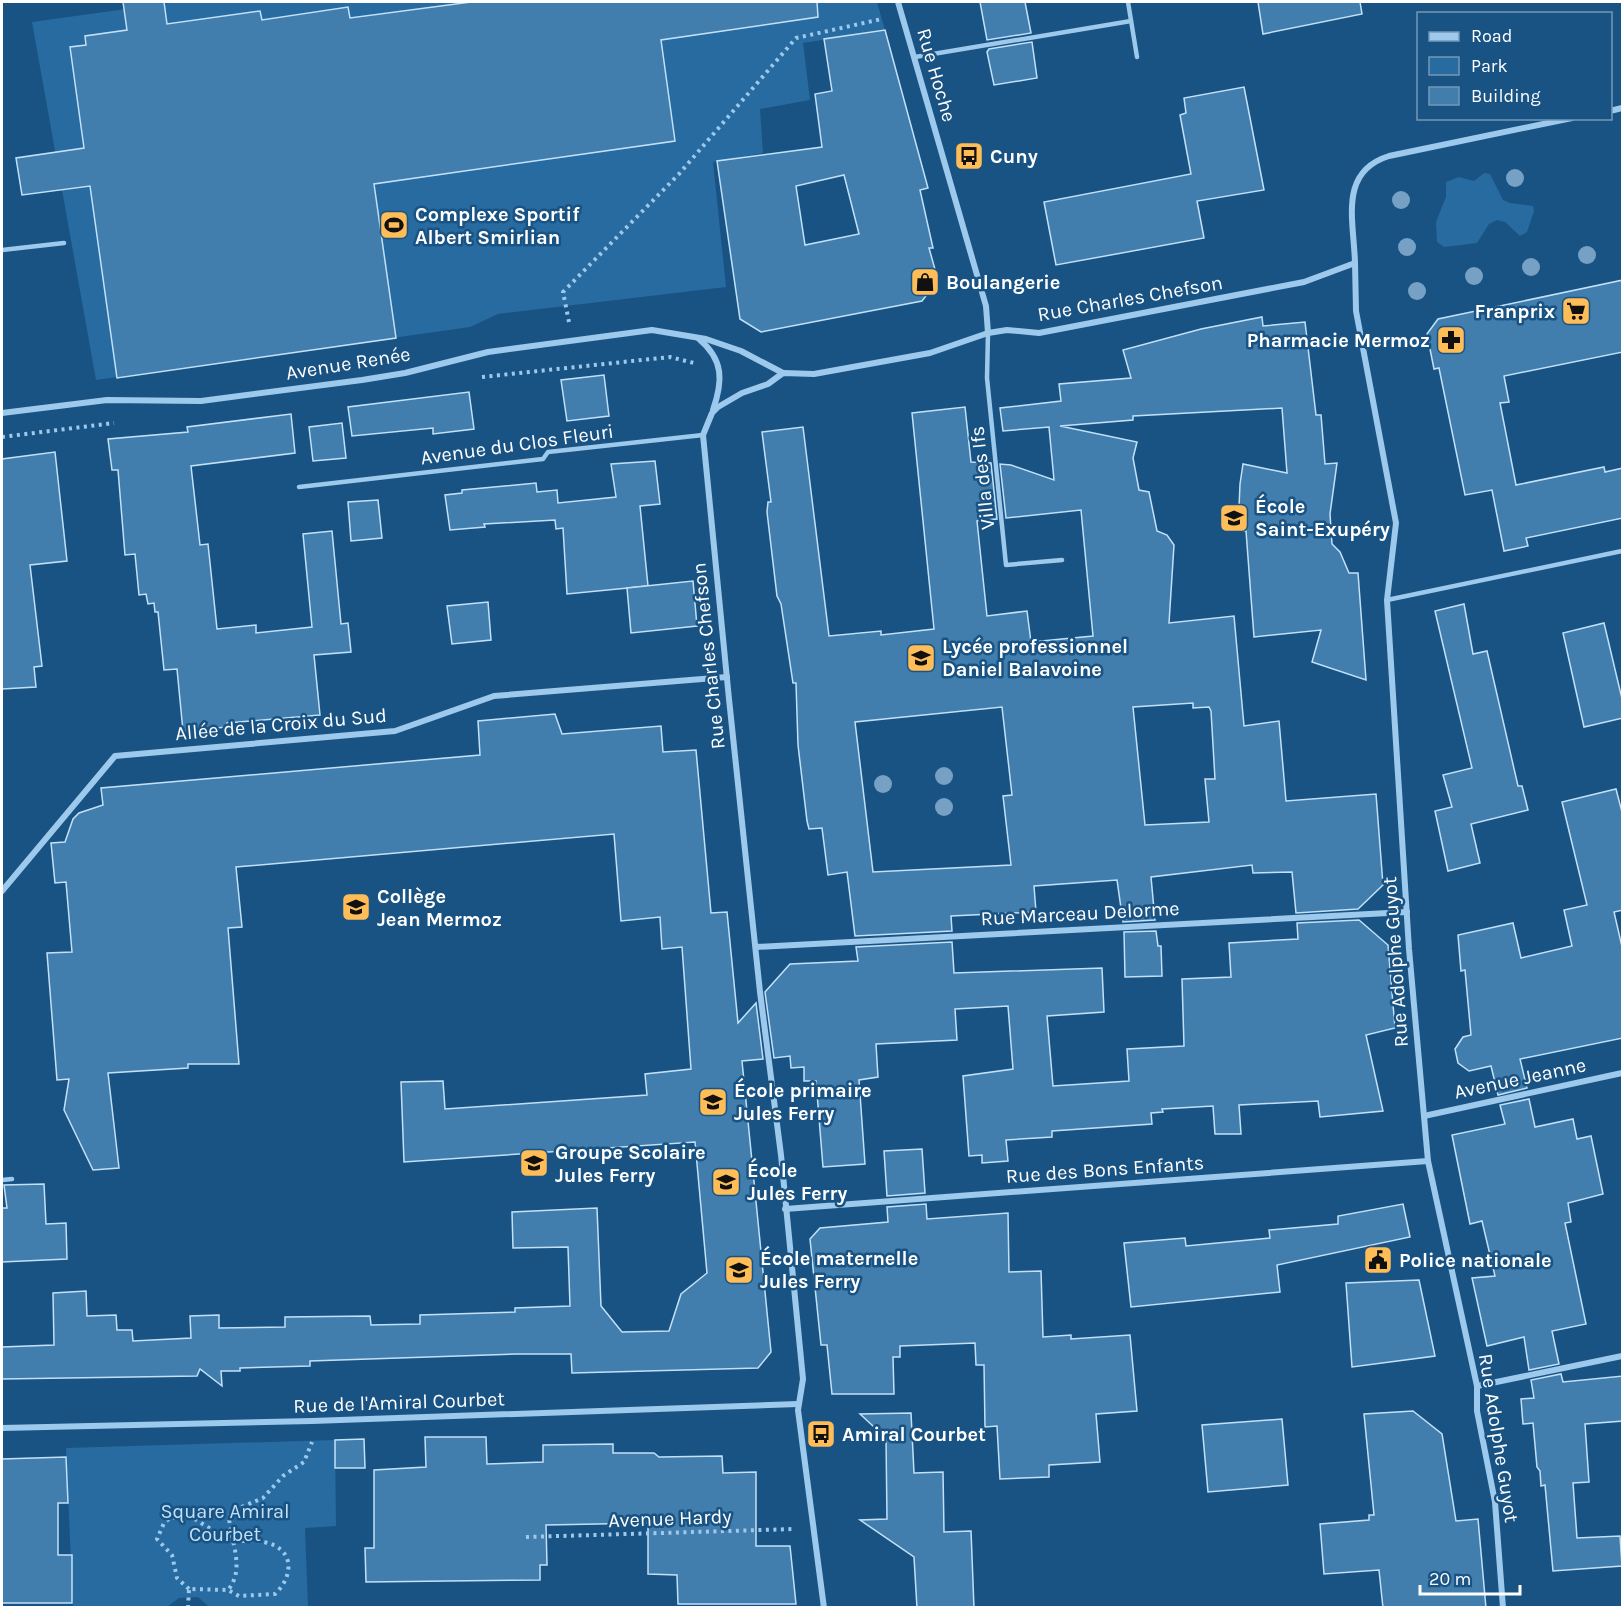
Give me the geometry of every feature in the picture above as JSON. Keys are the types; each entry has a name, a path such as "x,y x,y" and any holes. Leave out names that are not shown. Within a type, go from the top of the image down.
{"street":[{"name":"Rue Hoche","path":"898,2 986,306 988,333"},
{"path":"1355,263 1353,192 1358,177 1369,164 1389,156 1562,120"},
{"name":"Rue Charles Chefson","path":"783,373 814,374 930,352 988,333 1008,330 1039,333 1062,329 1304,282 1355,263"},
{"name":"Rue Adolphe Guyot","path":"1355,263 1356,311 1396,523 1387,600 1407,912 1428,1161 1477,1386 1477,1411 1495,1502 1503,1608"},
{"name":"Avenue Renée","path":"2,412 106,400 201,401 405,373 488,352 652,330 696,336 741,351 783,373"},
{"path":"696,336 713,353 720,366 720,385 712,413"},
{"path":"712,413 730,398 768,384 783,373"},
{"name":"Rue Charles Chefson","path":"712,413 703,435 803,1379 798,1404 824,1608"},
{"name":"Allée de la Croix du Sud","path":"2,891 115,756 395,731 494,696 727,677"},
{"name":"Rue Marceau Delorme","path":"756,947 1407,912"},
{"name":"Avenue Jeanne","path":"1424,1116 1623,1073"},
{"name":"Rue des Bons Enfants","path":"785,1209 1428,1161"},
{"path":"1477,1386 1623,1356"},
{"name":"Rue de l'Amiral Courbet","path":"2,1428 312,1421 798,1404"}],"lane":[{"path":"1128,2 1137,57"},
{"path":"915,57 1131,21"},
{"path":"2,250 64,243"},
{"name":"Villa des Ifs","path":"988,333 987,378 1006,565 1062,560"},
{"name":"Avenue du Clos Fleuri","path":"299,487 543,459 548,452 703,435"},
{"path":"1387,600 1623,551"},
{"path":"2,1180 12,1179"}],"path":[{"path":"572,340 563,292 679,174 796,38 886,18"},
{"path":"228,1590 235,1581 237,1566 229,1516 239,1508 263,1498 283,1476 304,1462 309,1455 312,1435"},
{"path":"189,1516 234,1540 266,1542 285,1554 290,1567 286,1581 275,1594 239,1596 228,1590 189,1589 177,1578 172,1555 158,1539 164,1523 170,1518 189,1516"},
{"name":"Avenue Hardy","path":"526,1537 815,1527"},
{"path":"188,1608 189,1589"}],"green space":[{"name":"Complexe Sportif Albert Smirlian","path":"176,2 877,2 885,30 803,43 810,100 760,109 763,153 713,162 726,287 498,314 470,327 96,380 32,22"},
{"path":"1484,173 1490,174 1503,200 1533,206 1534,211 1527,232 1520,236 1505,222 1497,220 1489,224 1477,243 1444,247 1437,242 1436,222 1446,197 1446,182 1459,177 1474,181"},
{"name":"Square Amiral Courbet","path":"335,1440 336,1526 305,1528 308,1607 209,1607 198,1597 179,1598 167,1607 73,1607 66,1448"}],"building":[{"name":"Complexe Sportif Albert Smirlian","path":"123,2 164,2 167,24 260,11 262,20 348,7 350,18 471,2 817,2 818,17 661,40 675,141 374,184 396,338 117,378 90,186 22,195 16,158 84,148 70,47 86,45 85,36 127,30"},
{"path":"980,2 1025,2 1031,33 987,40"},
{"path":"1258,2 1360,2 1362,14 1263,34"},
{"path":"885,30 928,188 920,190 933,248 929,248 938,280 922,301 761,332 740,319 717,161 822,147 815,94 832,91 824,39","holes":["844,175 859,234 805,245 796,186"]},
{"path":"1032,42 1037,78 994,85 987,52 989,49"},
{"path":"1244,87 1264,190 1197,201 1204,238 1056,265 1044,202 1191,174 1180,115 1186,113 1184,98"},
{"path":"1623,280 1623,352 1504,376 1509,402 1500,403 1516,485 1604,467 1605,472 1623,468 1623,518 1526,538 1528,546 1504,551 1492,490 1465,495 1439,368 1434,369 1427,334 1438,319"},
{"path":"1262,317 1263,326 1305,322 1316,415 1321,415 1325,464 1337,463 1330,514 1332,544 1340,552 1349,573 1358,573 1366,680 1312,662 1321,630 1254,637 1246,531 1238,531 1240,484 1243,464 1287,473 1282,408 1133,416 1133,420 1060,426 1137,442 1133,458 1139,490 1149,492 1157,531 1167,535 1174,545 1169,623 1234,616 1244,726 1279,721 1286,801 1376,794 1383,885 1358,909 1296,913 1292,872 1253,873 1252,865 1151,877 1155,920 1123,922 1117,880 1034,886 1036,912 951,916 952,931 855,936 847,872 828,875 822,828 809,829 807,821 798,745 796,683 793,683 781,604 777,596 767,512 768,502 771,502 762,432 803,427 829,636 881,631 881,635 934,629 912,413 965,407 971,462 991,463 997,519 977,521 987,616 1027,611 1031,642 1093,636 1081,510 1006,518 1000,464 1011,465 1054,480 1049,427 1003,431 1000,408 1061,401 1059,384 1131,378 1123,350 1201,329","holes":["1193,703 1193,708 1209,707 1211,711 1215,779 1205,779 1209,822 1145,825 1133,707","1002,707 1012,795 1003,796 1011,865 873,872 855,722"]},
{"path":"604,375 609,416 567,421 561,380"},
{"path":"469,392 474,429 433,434 433,428 352,436 348,407"},
{"path":"291,414 295,453 191,466 200,545 208,544 217,629 256,625 256,633 312,627 303,534 332,531 341,624 348,623 351,652 314,655 320,715 227,723 227,727 183,731 177,669 164,670 158,612 155,612 154,603 148,604 146,594 139,595 135,554 125,555 118,470 112,470 108,439 188,432 187,427"},
{"path":"342,423 346,458 313,461 309,427"},
{"path":"55,452 67,561 30,565 42,666 34,667 36,687 2,689 2,459"},
{"path":"655,461 660,504 640,506 648,586 567,594 563,528 556,529 555,520 484,524 485,527 450,530 445,495 462,493 462,490 536,483 537,492 557,490 558,503 616,497 611,464"},
{"path":"378,500 382,538 351,541 348,502"},
{"path":"693,581 697,626 631,633 627,588"},
{"path":"488,602 491,640 452,644 447,606"},
{"path":"1464,604 1473,654 1487,651 1518,786 1522,786 1528,810 1471,824 1480,863 1448,871 1435,811 1452,807 1443,775 1472,768 1435,611"},
{"path":"1604,623 1623,703 1623,718 1584,727 1563,633"},
{"path":"555,714 562,734 661,726 663,752 696,750 711,913 727,912 738,1023 756,1003 763,1059 742,1061 771,1352 758,1368 572,1373 571,1354 516,1354 310,1361 310,1366 240,1368 240,1371 221,1371 222,1386 200,1369 197,1376 2,1379 2,1347 54,1345 53,1293 86,1291 87,1316 116,1315 117,1330 132,1330 133,1341 191,1338 190,1316 219,1315 219,1328 285,1327 285,1317 370,1316 371,1325 420,1324 420,1315 515,1312 515,1308 570,1306 568,1247 513,1248 512,1212 597,1208 601,1306 622,1332 669,1331 681,1294 707,1273 695,1142 404,1162 401,1082 443,1081 445,1109 647,1095 645,1074 691,1069 682,947 662,949 660,917 621,921 614,834 236,867 242,927 228,928 239,1064 188,1064 188,1068 108,1073 119,1168 93,1170 64,1110 69,1079 57,1080 47,953 72,952 66,882 55,883 51,843 65,842 73,819 79,813 103,805 101,788 480,755 478,721"},
{"path":"1616,789 1623,816 1623,910 1614,912 1623,951 1623,1038 1520,1059 1527,1088 1498,1095 1491,1066 1469,1071 1458,1063 1455,1049 1463,1037 1471,1035 1465,970 1461,971 1458,935 1513,923 1521,958 1572,946 1564,910 1587,905 1562,802"},
{"path":"1359,920 1388,945 1395,1028 1366,1035 1383,1111 1320,1117 1318,1101 1239,1105 1241,1134 1215,1134 1213,1106 1162,1109 1163,1112 1151,1113 1152,1124 1052,1131 1052,1137 1006,1140 1008,1161 982,1163 982,1155 969,1156 963,1076 1013,1069 1008,1006 955,1009 957,1040 876,1044 878,1077 859,1080 865,1164 823,1167 816,1081 804,1081 804,1067 791,1068 790,1056 774,1058 765,992 790,964 858,961 856,947 952,942 954,973 1102,968 1104,1012 1047,1016 1053,1086 1129,1081 1127,1049 1184,1046 1182,979 1231,977 1229,943 1298,939 1297,923"},
{"path":"1156,931 1158,946 1161,946 1162,976 1125,977 1124,932"},
{"path":"1529,1099 1535,1127 1573,1119 1577,1139 1591,1136 1603,1194 1568,1203 1571,1222 1565,1223 1586,1324 1552,1331 1559,1364 1529,1370 1524,1337 1487,1346 1472,1278 1495,1276 1482,1221 1470,1224 1452,1135 1505,1124 1500,1105"},
{"path":"922,1149 925,1193 887,1196 884,1151"},
{"path":"44,1184 46,1224 66,1223 67,1259 2,1262 2,1208 7,1208 4,1185"},
{"path":"926,1204 927,1219 1008,1213 1009,1272 1041,1271 1043,1337 1071,1335 1071,1339 1130,1335 1137,1411 1096,1414 1100,1462 1049,1465 1049,1477 1000,1479 997,1426 985,1427 984,1365 976,1365 975,1343 900,1346 900,1357 893,1357 894,1394 832,1394 827,1345 821,1345 810,1239 820,1228 888,1222 887,1207"},
{"path":"1403,1204 1410,1237 1277,1265 1280,1292 1131,1307 1124,1243 1185,1238 1186,1246 1270,1238 1269,1230 1338,1224 1338,1216"},
{"path":"1419,1280 1435,1356 1352,1367 1346,1283"},
{"path":"1561,1374 1563,1382 1623,1376 1623,1421 1585,1424 1589,1482 1573,1483 1577,1538 1620,1536 1622,1566 1553,1571 1545,1485 1541,1486 1540,1471 1537,1467 1533,1423 1523,1424 1521,1399 1534,1398 1531,1380"},
{"path":"1413,1411 1442,1434 1456,1521 1478,1519 1486,1608 1383,1608 1379,1570 1324,1574 1320,1524 1369,1520 1369,1515 1374,1515 1364,1414"},
{"path":"911,1413 914,1473 943,1472 944,1532 971,1531 974,1608 917,1608 914,1557 860,1520 887,1519 886,1438 860,1414"},
{"path":"1282,1419 1288,1485 1208,1492 1202,1425"},
{"path":"425,1437 486,1437 487,1464 543,1462 543,1445 613,1444 613,1453 654,1453 659,1457 722,1456 723,1473 756,1472 756,1546 790,1546 796,1604 678,1604 677,1575 648,1574 648,1523 546,1525 547,1565 540,1565 540,1580 366,1582 365,1548 374,1548 374,1470 426,1467"},
{"path":"364,1439 365,1468 335,1468 335,1440"},
{"path":"66,1457 68,1503 58,1503 58,1555 72,1555 72,1603 2,1603 2,1459"}],"place":[{"name":"Cuny","path":"969,156"},
{"name":"Complexe Sportif Albert Smirlian","path":"394,225"},
{"name":"Boulangerie","path":"925,282"},
{"name":"Franprix","path":"1576,311"},
{"name":"Pharmacie Mermoz","path":"1451,340"},
{"name":"École Saint-Exupéry","path":"1234,518"},
{"name":"Lycée professionnel Daniel Balavoine","path":"921,658"},
{"name":"Collège Jean Mermoz","path":"356,907"},
{"name":"École primaire Jules Ferry","path":"713,1102"},
{"name":"Groupe Scolaire Jules Ferry","path":"534,1163"},
{"name":"École Jules Ferry","path":"726,1182"},
{"name":"Police nationale","path":"1378,1260"},
{"name":"École maternelle Jules Ferry","path":"739,1270"},
{"name":"Amiral Courbet","path":"821,1434"}]}
